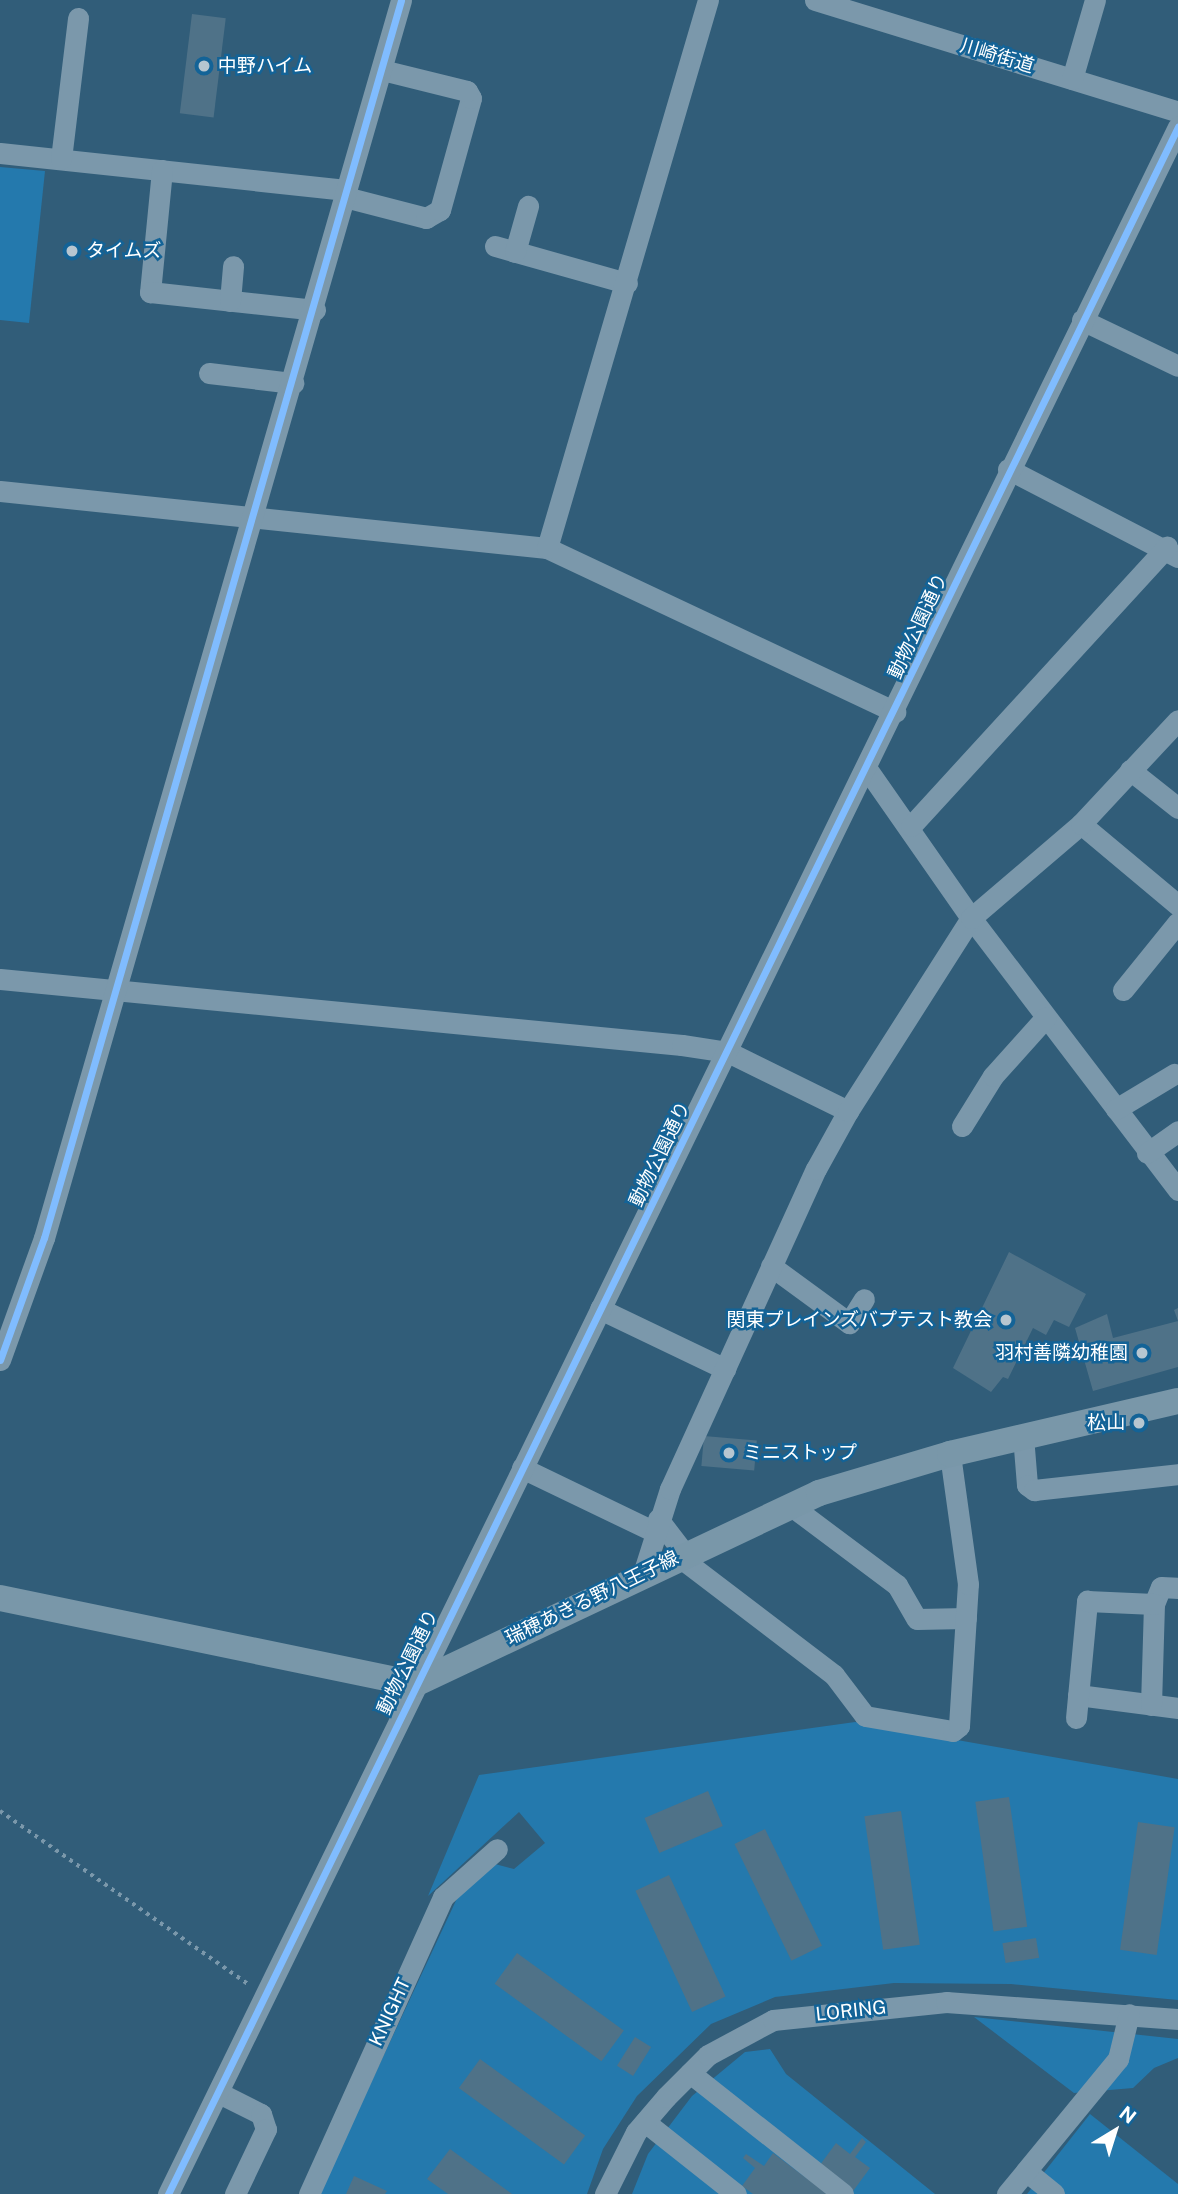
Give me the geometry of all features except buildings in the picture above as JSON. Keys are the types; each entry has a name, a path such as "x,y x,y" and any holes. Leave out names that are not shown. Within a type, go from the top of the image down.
{"main road":[{"name":"瑞穂あきる野八王子線","path":"415,1684 681,1554 790,1506 950,1454 1178,1401"},
{"path":"0,1598 415,1684"}],"street":[{"path":"0,1360 44,1238 315,310 345,194 401,0"},
{"path":"547,548 708,0"},
{"name":"川崎街道","path":"816,0 859,7 1178,112"},
{"path":"1072,79 1095,0"},
{"path":"61,159 78,18"},
{"path":"0,153 162,170 345,194 426,218 440,210 471,98 467,91 382,70"},
{"name":"動物公園通り","path":"168,2194 415,1684 895,712 1008,469 1178,127"},
{"path":"162,170 150,292 315,310"},
{"path":"528,206 505,249 627,283"},
{"path":"230,301 233,266"},
{"path":"1082,320 1178,366"},
{"path":"209,373 293,383"},
{"path":"911,825 1172,552 1008,469"},
{"path":"0,491 253,520 547,548 895,712"},
{"path":"643,1574 655,1525 771,1266 848,1111 971,918 1081,824 1178,720"},
{"path":"867,769 911,825 971,918 1147,1153 1178,1190"},
{"path":"1130,770 1178,808"},
{"path":"1081,824 1178,905"},
{"path":"1123,990 1178,922"},
{"path":"0,979 728,1052 848,1111"},
{"path":"962,1126 993,1076 1046,1017"},
{"path":"1116,1109 1174,1074"},
{"path":"1147,1153 1178,1131"},
{"path":"771,1266 849,1323 864,1298"},
{"path":"600,1309 725,1369"},
{"path":"1023,1436 1027,1485 1034,1490 1178,1474"},
{"path":"522,1468 655,1525 681,1554 834,1675 865,1716 953,1731 959,1726 968,1584 950,1454"},
{"path":"790,1506 897,1585 918,1619 966,1618"},
{"path":"1151,1705 1154,1604 1161,1587 1178,1588"},
{"path":"1076,1718 1087,1601 1154,1604"},
{"path":"1078,1695 1178,1708"},
{"name":"KNIGHT","path":"309,2194 443,1898 497,1849"},
{"name":"LORING","path":"605,2194 645,2122 690,2073 739,2034 773,2020 858,2008 946,2002 1178,2019"},
{"path":"1007,2194 1118,2059 1129,2014"},
{"path":"690,2073 843,2194"},
{"path":"219,2093 261,2114 266,2129 235,2194"},
{"path":"645,2122 736,2194"},
{"path":"1026,2171 1054,2194"}],"path":[{"path":"0,1811 266,1996"}],"shaded area":[{"path":"0,167 45,171 29,323 0,320"},
{"path":"855,1722 1178,1779 1178,2000 1011,1984 894,1983 775,1997 711,2024 637,2096 603,2149 587,2194 319,2194 460,1892 495,1864 514,1869 545,1843 519,1812 428,1896 479,1775"},
{"path":"974,2017 1178,2039 1178,2058 1154,2068 1133,2088 1074,2093"},
{"path":"770,2049 786,2074 935,2194 632,2194 648,2154 692,2096 745,2052"},
{"path":"1090,2114 1178,2184 1178,2194 1027,2194"}],"cycle path":[{"path":"0,1360 44,1238 401,0"},
{"path":"168,2194 1178,127"}],"place":[{"name":"中野ハイム","path":"204,66"},
{"name":"タイムズ","path":"72,251"},
{"name":"関東プレインズバプテスト教会","path":"1006,1320"},
{"name":"羽村善隣幼稚園","path":"1142,1353"},
{"name":"松山","path":"1139,1423"},
{"name":"ミニストップ","path":"729,1453"}]}
